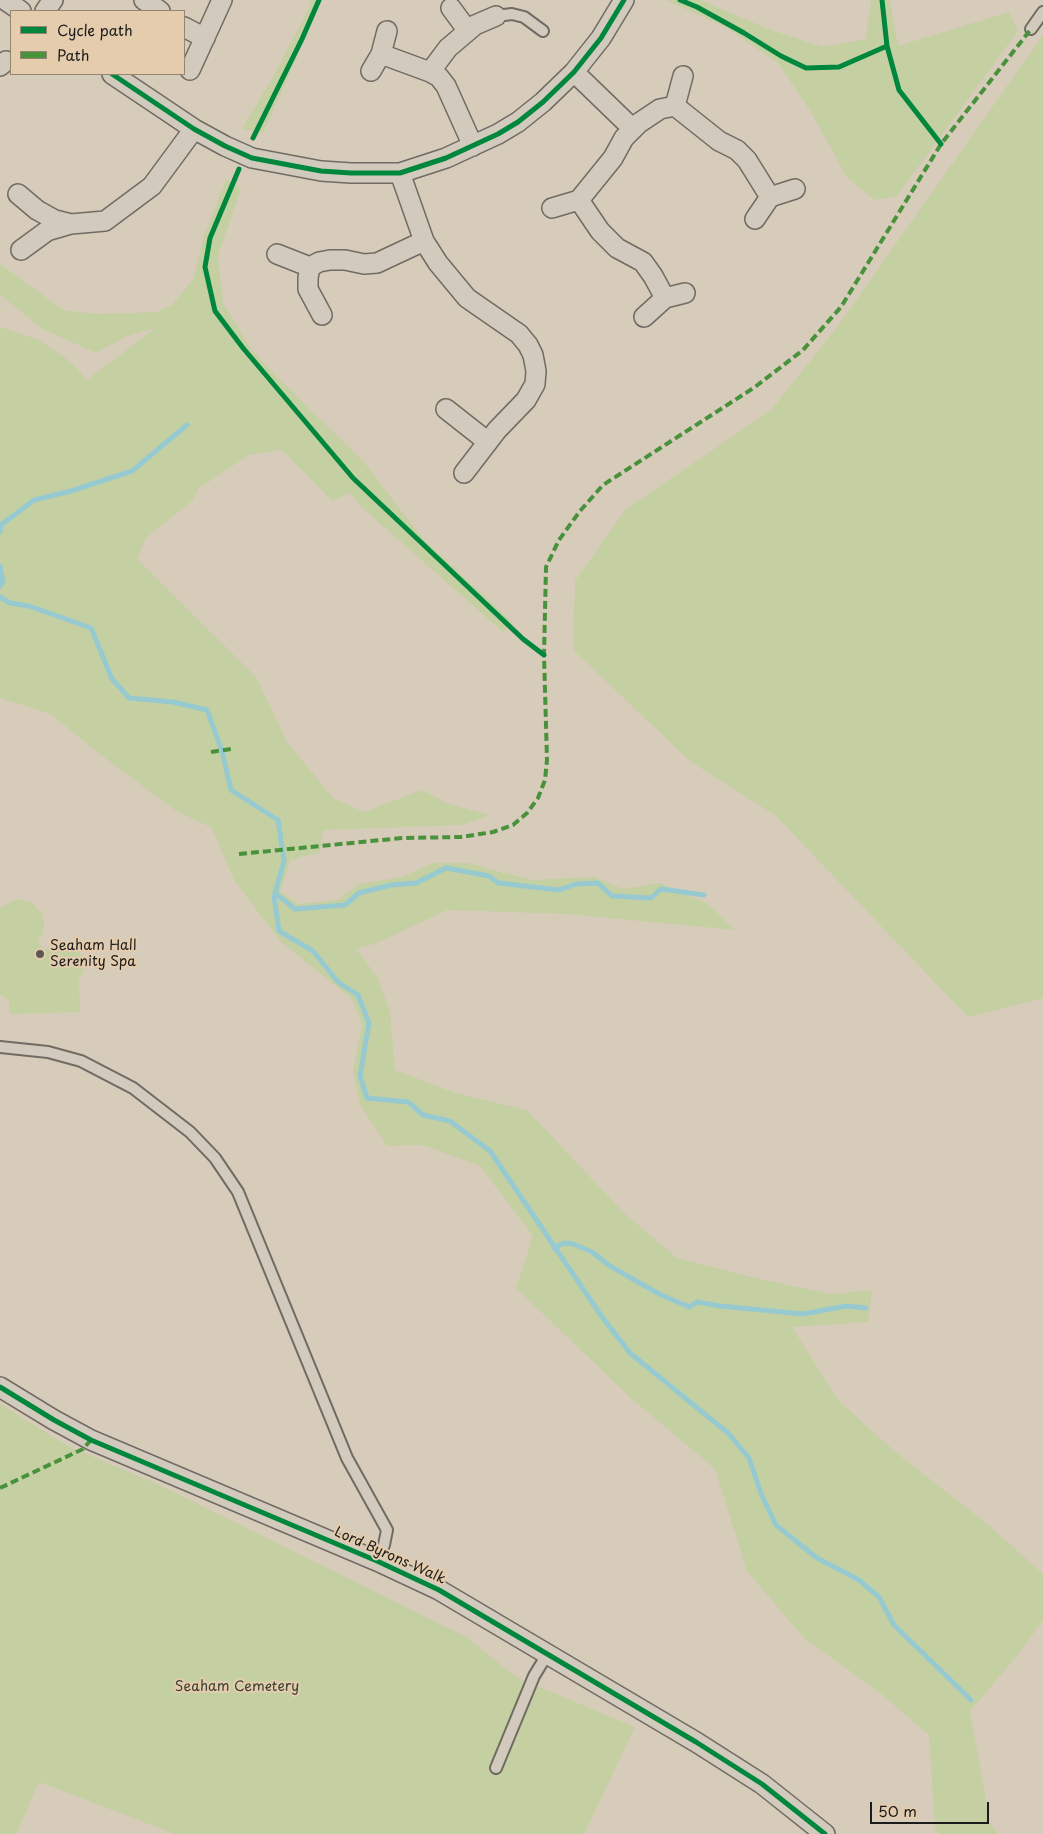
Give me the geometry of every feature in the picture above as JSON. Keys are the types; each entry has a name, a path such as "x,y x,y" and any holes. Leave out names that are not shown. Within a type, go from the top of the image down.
{"street":[{"path":"5,0 19,10"},
{"path":"144,0 159,10"},
{"path":"190,70 222,0"},
{"path":"113,75 194,129 252,158 331,172 400,173 446,158 498,134 518,122 574,72 601,38 624,0"},
{"path":"451,8 468,31"},
{"path":"430,72 448,48 475,25 496,16"},
{"path":"185,28 206,38"},
{"path":"371,71 381,54 386,31"},
{"path":"381,54 439,77 446,86 473,146"},
{"path":"574,72 633,130"},
{"path":"675,106 683,76"},
{"path":"552,208 579,200 613,158 624,138 639,123 660,109 675,106 719,141 737,150 748,160 770,198"},
{"path":"22,250 47,231 70,224 104,221 152,186 194,129"},
{"path":"400,173 424,241 438,263 467,298 519,334 528,344 533,355 536,371 535,384 526,400 497,430 464,473"},
{"path":"755,219 770,198 795,189"},
{"path":"18,194 37,210 55,220 70,224"},
{"path":"579,200 600,231 617,248 643,262 665,298"},
{"path":"277,254 310,267 330,260 345,260 364,264 377,263 424,241"},
{"path":"310,267 308,289 322,316"},
{"path":"644,317 665,298 685,293"},
{"path":"446,409 488,442"},
{"name":"Lord Byrons Walk","path":"0,1387 91,1440 377,1561 439,1590 696,1742 762,1784 825,1834"}],"lane":[{"path":"1031,29 1043,12"},
{"path":"496,16 512,14 524,17 543,31"},
{"path":"0,1047 48,1052 81,1061 134,1088 190,1132 215,1158 238,1192 347,1458 387,1530 384,1545 377,1561"},
{"path":"496,1768 534,1676 548,1653"}],"green space":[{"path":"310,0 322,0 263,133 242,129 274,75 308,10"},
{"path":"666,0 701,0 768,29 823,47 866,39 871,0 890,0 898,46 1009,12 1018,31 897,196 874,200 847,177 809,109 778,63 729,29"},
{"path":"1043,35 1043,998 968,1017 775,815 691,762 573,650 575,581 625,510 771,410 835,330"},
{"path":"226,179 241,188 218,256 223,303 251,349 364,462 423,539 512,622 503,632 360,506 350,493 332,501 282,450 249,455 198,489 193,500 146,538 137,559 256,677 287,742 333,798 364,812 422,790 447,803 489,815 463,825 323,830 320,852 291,860 280,891 298,904 338,900 359,884 403,877 432,863 468,863 531,880 594,877 623,889 660,883 708,904 735,930 568,914 447,910 377,943 356,949 378,978 390,1012 395,1070 455,1093 527,1110 623,1212 677,1258 759,1279 832,1294 872,1290 868,1322 792,1327 838,1400 893,1450 992,1528 1043,1574 1043,1620 1017,1656 970,1711 990,1822 997,1834 939,1834 935,1828 929,1735 879,1692 804,1638 747,1571 715,1469 632,1399 516,1288 533,1236 480,1166 423,1145 387,1146 360,1105 353,1070 362,1025 352,999 280,941 234,880 212,828 175,810 102,756 51,714 0,698 0,327 39,340 71,362 87,380 155,328 127,336 96,353 41,328 0,295 0,264 63,310 97,314 156,312 172,305 194,278 203,239"},
{"name":"Seaham Hall Serenity Spa","path":"17,899 31,902 41,912 44,921 43,932 38,942 45,950 51,945 62,942 74,947 83,957 84,970 79,980 80,1012 10,1014 9,1001 0,994 0,908"},
{"name":"Seaham Cemetery","path":"0,1404 68,1446 162,1486 466,1637 518,1678 635,1727 584,1834 175,1834 39,1782 16,1834 0,1834"}],"waterway":[{"path":"0,532 1,525 34,500 71,491 132,471 187,425"},
{"path":"0,566 3,582 0,586"},
{"path":"0,597 10,603 29,606 91,628 112,679 129,698 173,702 207,710 222,751 231,790 278,820 284,861 274,897 279,931 313,951 338,982 358,995 369,1023 360,1076 367,1098 408,1102 423,1115 450,1121 490,1151 602,1317 630,1353 728,1433 749,1458 762,1496 776,1525 817,1558 859,1580 879,1597 894,1625 971,1700"},
{"path":"275,893 295,909 345,905 359,893 391,885 416,883 446,868 489,876 498,883 559,890 576,884 598,883 612,896 651,898 661,889 704,895"},
{"path":"554,1248 564,1243 573,1244 592,1252 610,1266 659,1294 689,1307 697,1302 803,1314 846,1306 866,1308"}],"marked path":[{"path":"239,854 402,838 461,837 493,832 513,825 527,813 538,798 545,780 547,760 544,655 546,567 559,540 580,511 603,485 755,387 803,350 841,307 941,144 1031,29"},
{"path":"211,752 231,749"},
{"path":"0,1488 83,1449 91,1440"}],"cycle path":[{"path":"253,138 319,0"},
{"path":"113,75 194,129 252,158 321,171 400,173 446,158 498,134 518,122 543,102 574,72 601,38 624,0"},
{"path":"680,0 697,7 781,56 806,68 839,67 887,46"},
{"path":"882,0 887,46 899,90 941,144"},
{"path":"239,169 210,238 205,267 215,311 243,348 353,478 523,639 544,655"},
{"path":"0,1387 91,1440 377,1561 439,1590 696,1742 762,1784 825,1834"}],"place":[{"name":"Seaham Hall Serenity Spa","path":"40,954"}]}
